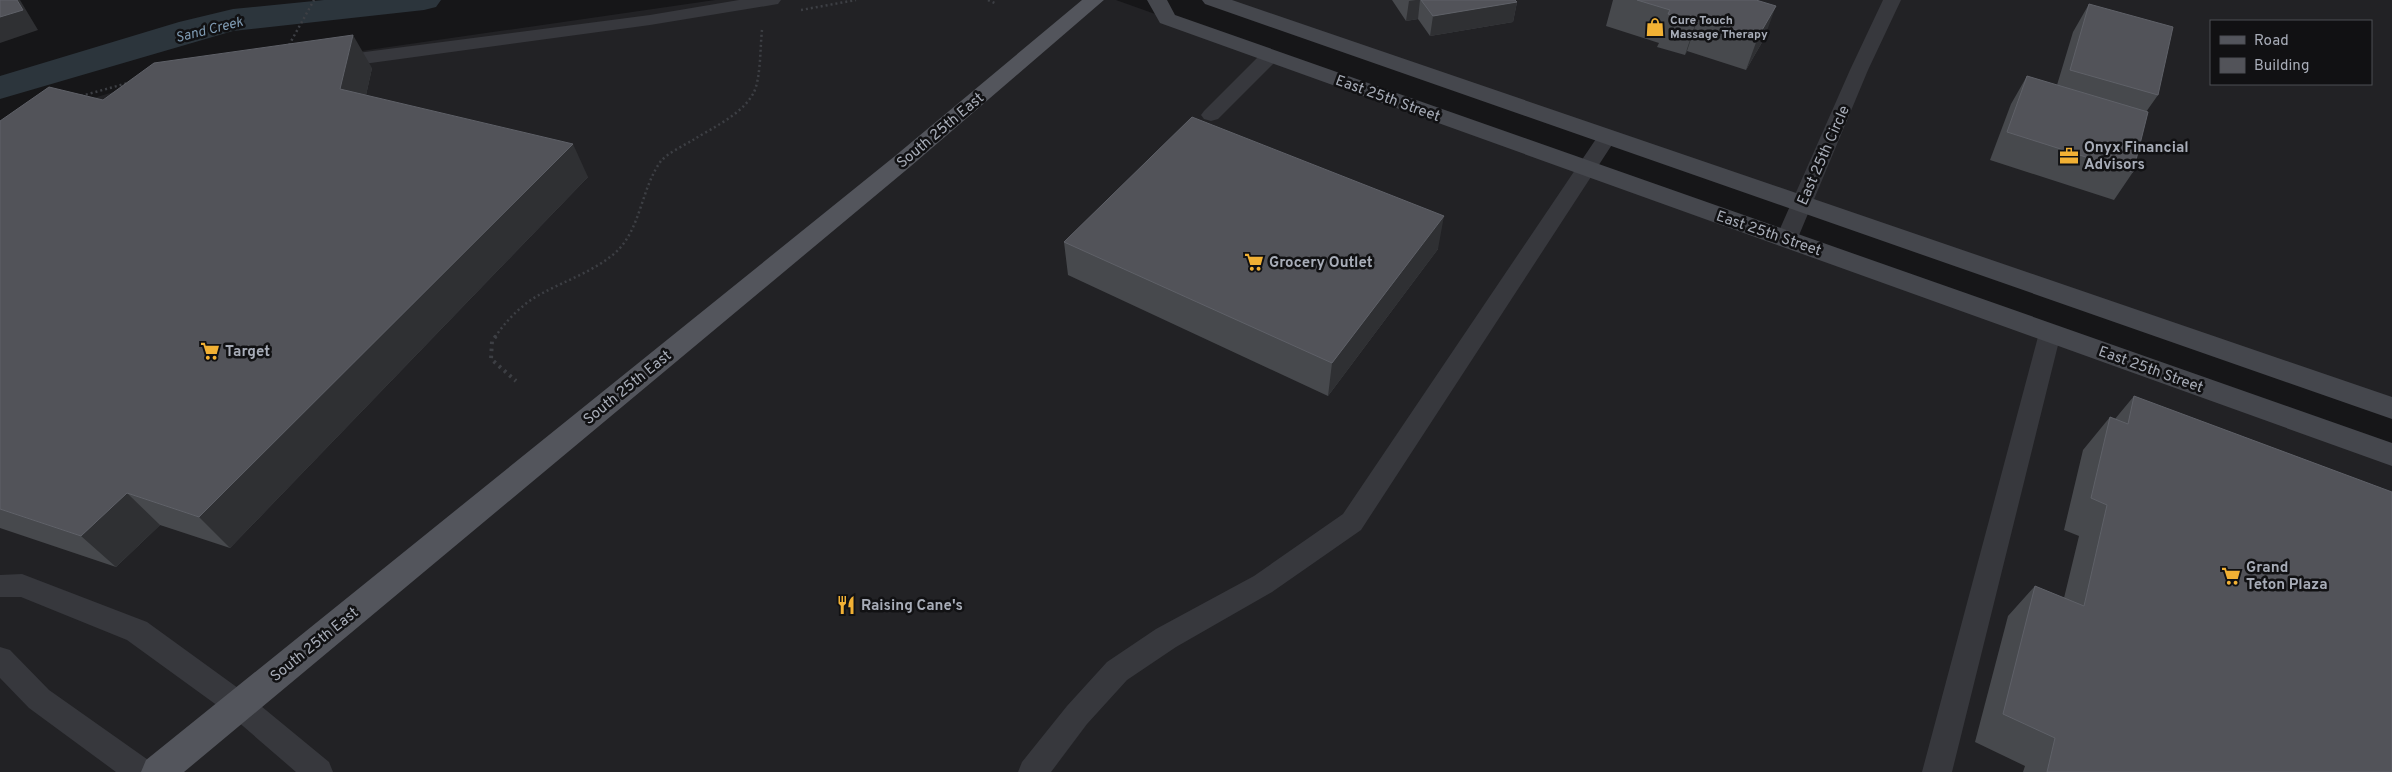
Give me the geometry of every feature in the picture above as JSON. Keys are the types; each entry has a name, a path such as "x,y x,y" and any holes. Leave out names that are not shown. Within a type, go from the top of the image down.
{"main road":[{"name":"South 25th East","path":"158,772 903,161 1094,0"}],"street":[{"name":"East 25th Street","path":"1157,0 1167,19 2392,455"},
{"path":"1212,0 2392,408"}],"lane":[{"path":"317,64 650,20 772,0"},
{"name":"East 25th Circle","path":"1786,240 1858,70 1892,0"},
{"path":"1211,115 1270,56"},
{"path":"1033,772 1077,715 1117,671 1166,638 1263,584 1352,522 1607,137"},
{"path":"1937,772 2050,333"},
{"path":"0,586 22,585 137,631 239,705 318,772"},
{"path":"0,659 39,699 140,772"}],"path":[{"path":"286,47 292,44 314,0"},
{"path":"800,10 856,0"},
{"path":"988,0 997,4"},
{"path":"516,380 491,360 492,341 506,322 538,296 600,264 617,251 630,231 643,203 648,185 662,160 736,112 753,94 757,79 763,23"}],"shaded area":[{"path":"715,0 1093,0 167,772 0,772 0,126 147,82"},
{"path":"1104,0 1116,0 2392,455 2392,772 180,772"},
{"path":"1212,0 2392,0 2392,409"}],"building":[{"path":"0,0 17,0 23,10 0,17"},
{"path":"1421,0 1515,0 1517,2 1433,16"},
{"path":"1637,0 1756,0 1776,6 1758,37 1698,18 1696,22 1668,14 1670,10"},
{"path":"2089,4 2173,27 2158,95 2070,70"},
{"name":"Target","path":"353,35 340,89 573,144 199,517 127,493 81,536 0,509 0,121 49,87 103,100 154,63"},
{"path":"2027,76 2148,112 2133,172 2007,132"},
{"name":"Grocery Outlet","path":"1192,117 1444,216 1332,363 1064,242"},
{"name":"Grand Teton Plaza","path":"2134,396 2392,492 2392,772 2047,772 2055,738 2003,714 2035,586 2084,606 2107,505 2091,498 2110,417 2128,424"}],"waterway":[{"name":"Sand Creek","path":"0,88 192,30 233,20 424,0"}],"place":[{"name":"Cure Touch Massage Therapy","path":"1655,27"},
{"name":"Onyx Financial Advisors","path":"2069,156"},
{"name":"Grocery Outlet","path":"1254,262"},
{"name":"Target","path":"210,351"},
{"name":"Grand Teton Plaza","path":"2231,576"},
{"name":"Raising Cane's","path":"846,605"}]}
